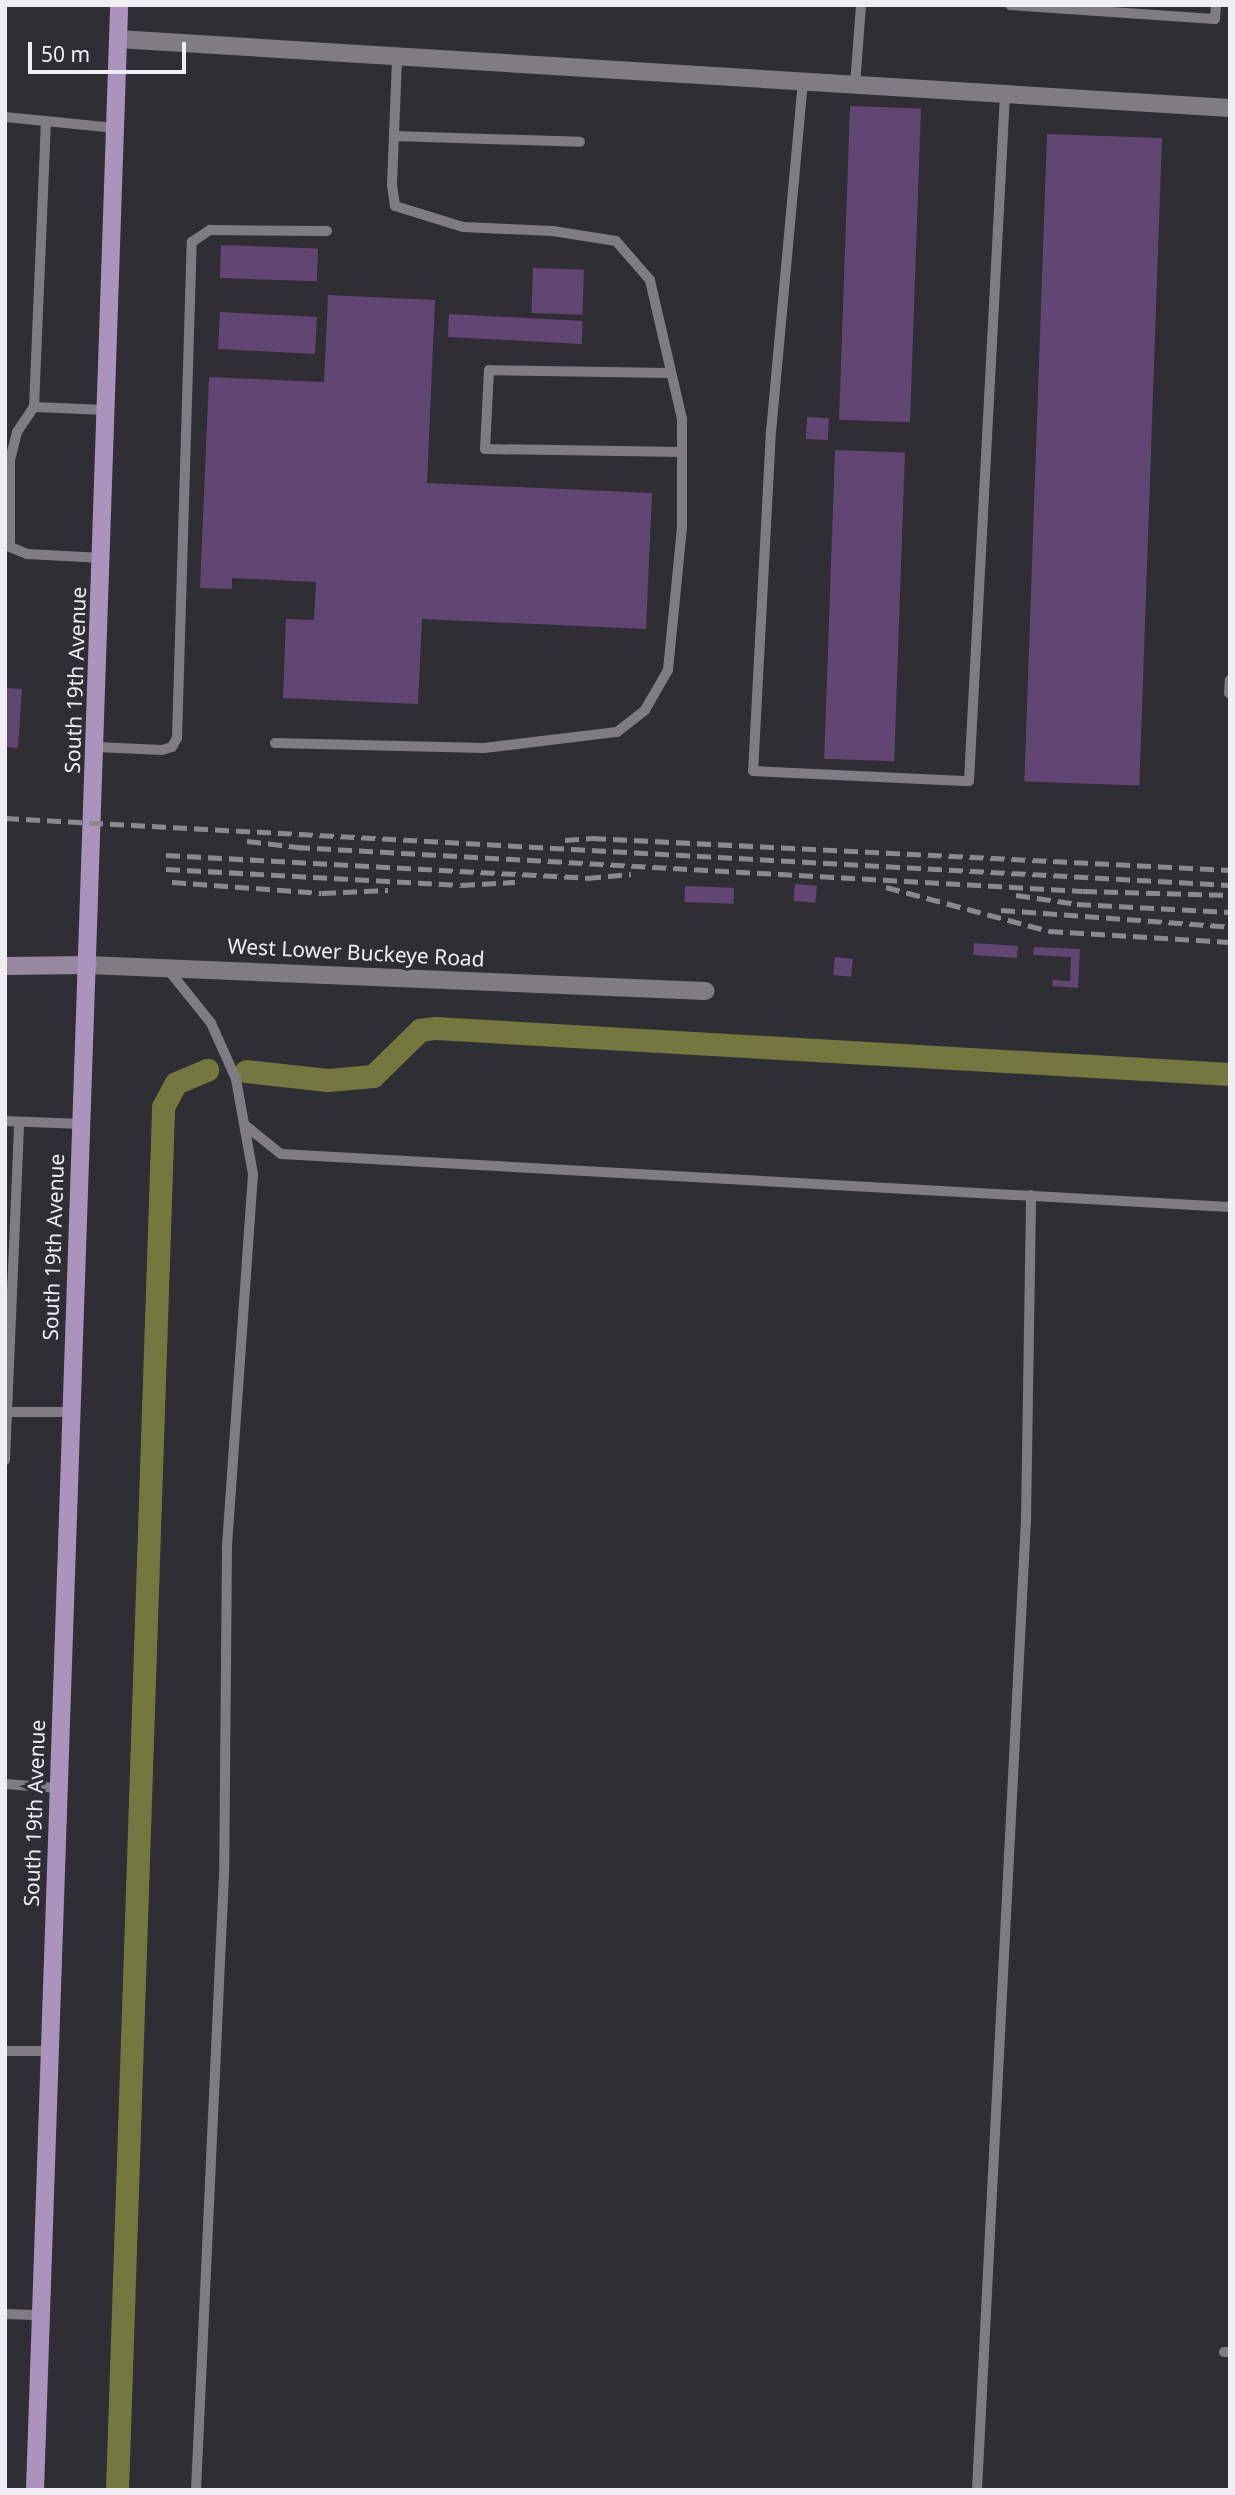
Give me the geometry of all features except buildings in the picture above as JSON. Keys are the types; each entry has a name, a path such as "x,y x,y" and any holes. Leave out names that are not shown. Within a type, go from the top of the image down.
{"main road":[{"name":"South 19th Avenue","path":"35,2490 119,5"},
{"name":"West Lower Buckeye Road","path":"5,966 88,965"}],"street":[{"path":"118,40 1230,108"},
{"name":"West Lower Buckeye Road","path":"88,965 165,966 705,991"}],"lane":[{"path":"855,85 861,5"},
{"path":"1010,5 1116,9 1215,19 1216,5"},
{"path":"275,743 484,748 617,732 645,710 668,670 682,528 682,419 650,281 616,241 553,231 463,227 395,206 397,57"},
{"path":"803,81 771,430 753,771 969,781 1005,94"},
{"path":"5,117 115,128"},
{"path":"46,121 34,407 17,432 8,460 6,542 27,554 102,558"},
{"path":"394,136 580,142"},
{"path":"96,747 162,750 172,747 177,738 192,242 210,230 327,231"},
{"path":"671,373 489,370 485,449 682,452"},
{"path":"34,407 106,410"},
{"path":"1229,693 1230,680"},
{"path":"165,966 211,1023 236,1079 253,1174 227,1549 224,1874 196,2490"},
{"path":"5,1121 81,1124"},
{"path":"5,1460 9,1412 8,1330 19,1122"},
{"path":"244,1124 281,1154 1230,1207"},
{"path":"977,2490 1026,1520 1031,1195"},
{"path":"9,1412 70,1412"},
{"path":"5,1784 58,1788"},
{"path":"5,2051 49,2051"},
{"path":"5,2314 40,2315"}],"waterway":[{"path":"246,1071 328,1080 373,1076 420,1030 435,1028 1230,1074"},
{"path":"117,2490 163,1107 176,1083 207,1070"}],"railway":[{"path":"5,818 1230,885"},
{"path":"565,840 592,838 1230,870"},
{"path":"247,841 306,848"},
{"path":"296,847 1083,891 1230,895"},
{"path":"166,855 587,878 631,874"},
{"path":"166,869 461,885 515,882"},
{"path":"172,882 322,893 388,890"},
{"path":"886,887 1049,931 1230,942"},
{"path":"1016,895 1077,904 1230,912"},
{"path":"1001,910 1230,927"}]}
